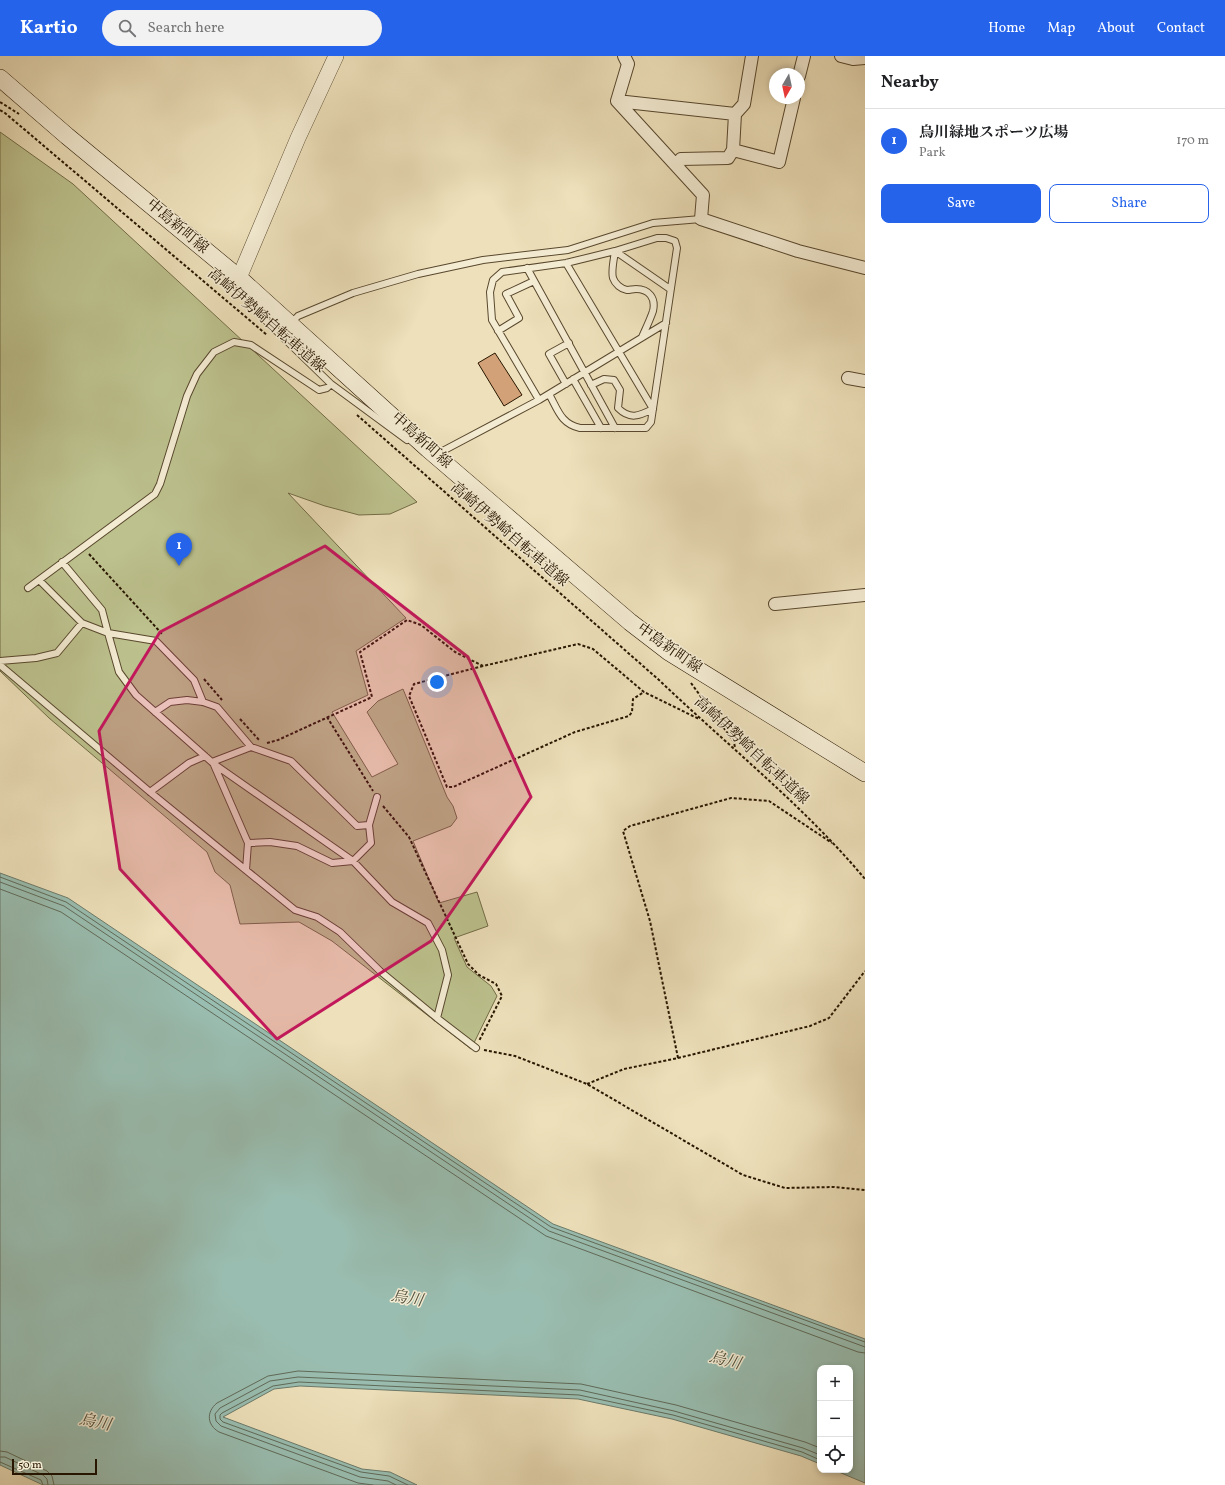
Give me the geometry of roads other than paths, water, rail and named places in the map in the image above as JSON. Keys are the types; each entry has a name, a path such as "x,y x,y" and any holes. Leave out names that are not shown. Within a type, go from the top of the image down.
{"main road":[{"name":"中島新町線","path":"0,78 67,136 239,278 432,452 630,622 669,652 864,771"}],"street":[{"path":"239,278 298,138 336,56"},
{"path":"617,101 628,64 624,56"},
{"path":"677,166 681,159 728,158 733,150 735,114 744,104 752,56"},
{"path":"801,68 804,56"},
{"path":"841,56 853,59 865,58"},
{"path":"617,101 735,114"},
{"path":"617,101 703,195 702,219 798,251 865,268"},
{"path":"733,150 779,162 793,104"},
{"path":"848,378 865,380"},
{"path":"775,604 865,595"}],"lane":[{"path":"290,324 298,316 353,293 418,274 483,260 568,250 653,222 702,219"},
{"path":"539,400 492,320 490,292 493,280 502,272 566,263 615,251 657,238 666,238 675,241 677,248 651,422 646,428 580,428 571,426 564,421 549,394"},
{"path":"615,251 670,289"},
{"path":"615,251 612,274 614,280 619,286 627,290 634,288 650,293 654,301 653,310 642,337"},
{"path":"566,263 653,409"},
{"path":"527,268 616,428"},
{"path":"498,331 519,318 506,294 534,281"},
{"path":"262,300 259,314 331,384 409,442 432,452 539,400 666,323"},
{"path":"28,588 155,494 160,484 187,396 197,374 214,352 234,342 241,342 251,345 319,390 327,388 331,384"},
{"path":"566,384 549,354 569,343"},
{"path":"573,379 601,428"},
{"path":"591,384 604,379 614,380 620,390 618,408 624,414 632,416 653,409"},
{"path":"62,562 102,610 119,672 136,695 213,763 352,861 392,902 428,923 442,950 448,975 437,1018"},
{"path":"39,580 82,624 108,633 156,641 194,680 203,702"},
{"path":"0,661 36,658 57,654 82,624"},
{"path":"0,665 150,792 295,910 317,917 340,932 380,971 476,1048"},
{"path":"155,712 170,702 187,700 203,702 217,707 251,747 291,761 357,826 369,825"},
{"path":"213,763 251,747"},
{"path":"150,792 189,763 205,756"},
{"path":"213,763 248,843 246,870"},
{"path":"248,843 270,842 297,846 332,863 352,861 371,843 369,825 377,797"}],"water":[{"name":"烏川","path":"0,873 68,898 553,1224 865,1339 865,1483 841,1473 853,1473 853,1365 817,1365 817,1463 801,1456 672,1419 578,1399 300,1386 274,1389 223,1417 362,1469 390,1472 417,1485 43,1485 0,1465"}],"place":[{"name":"烏川緑地スポーツ広場","path":"179,566"}]}
